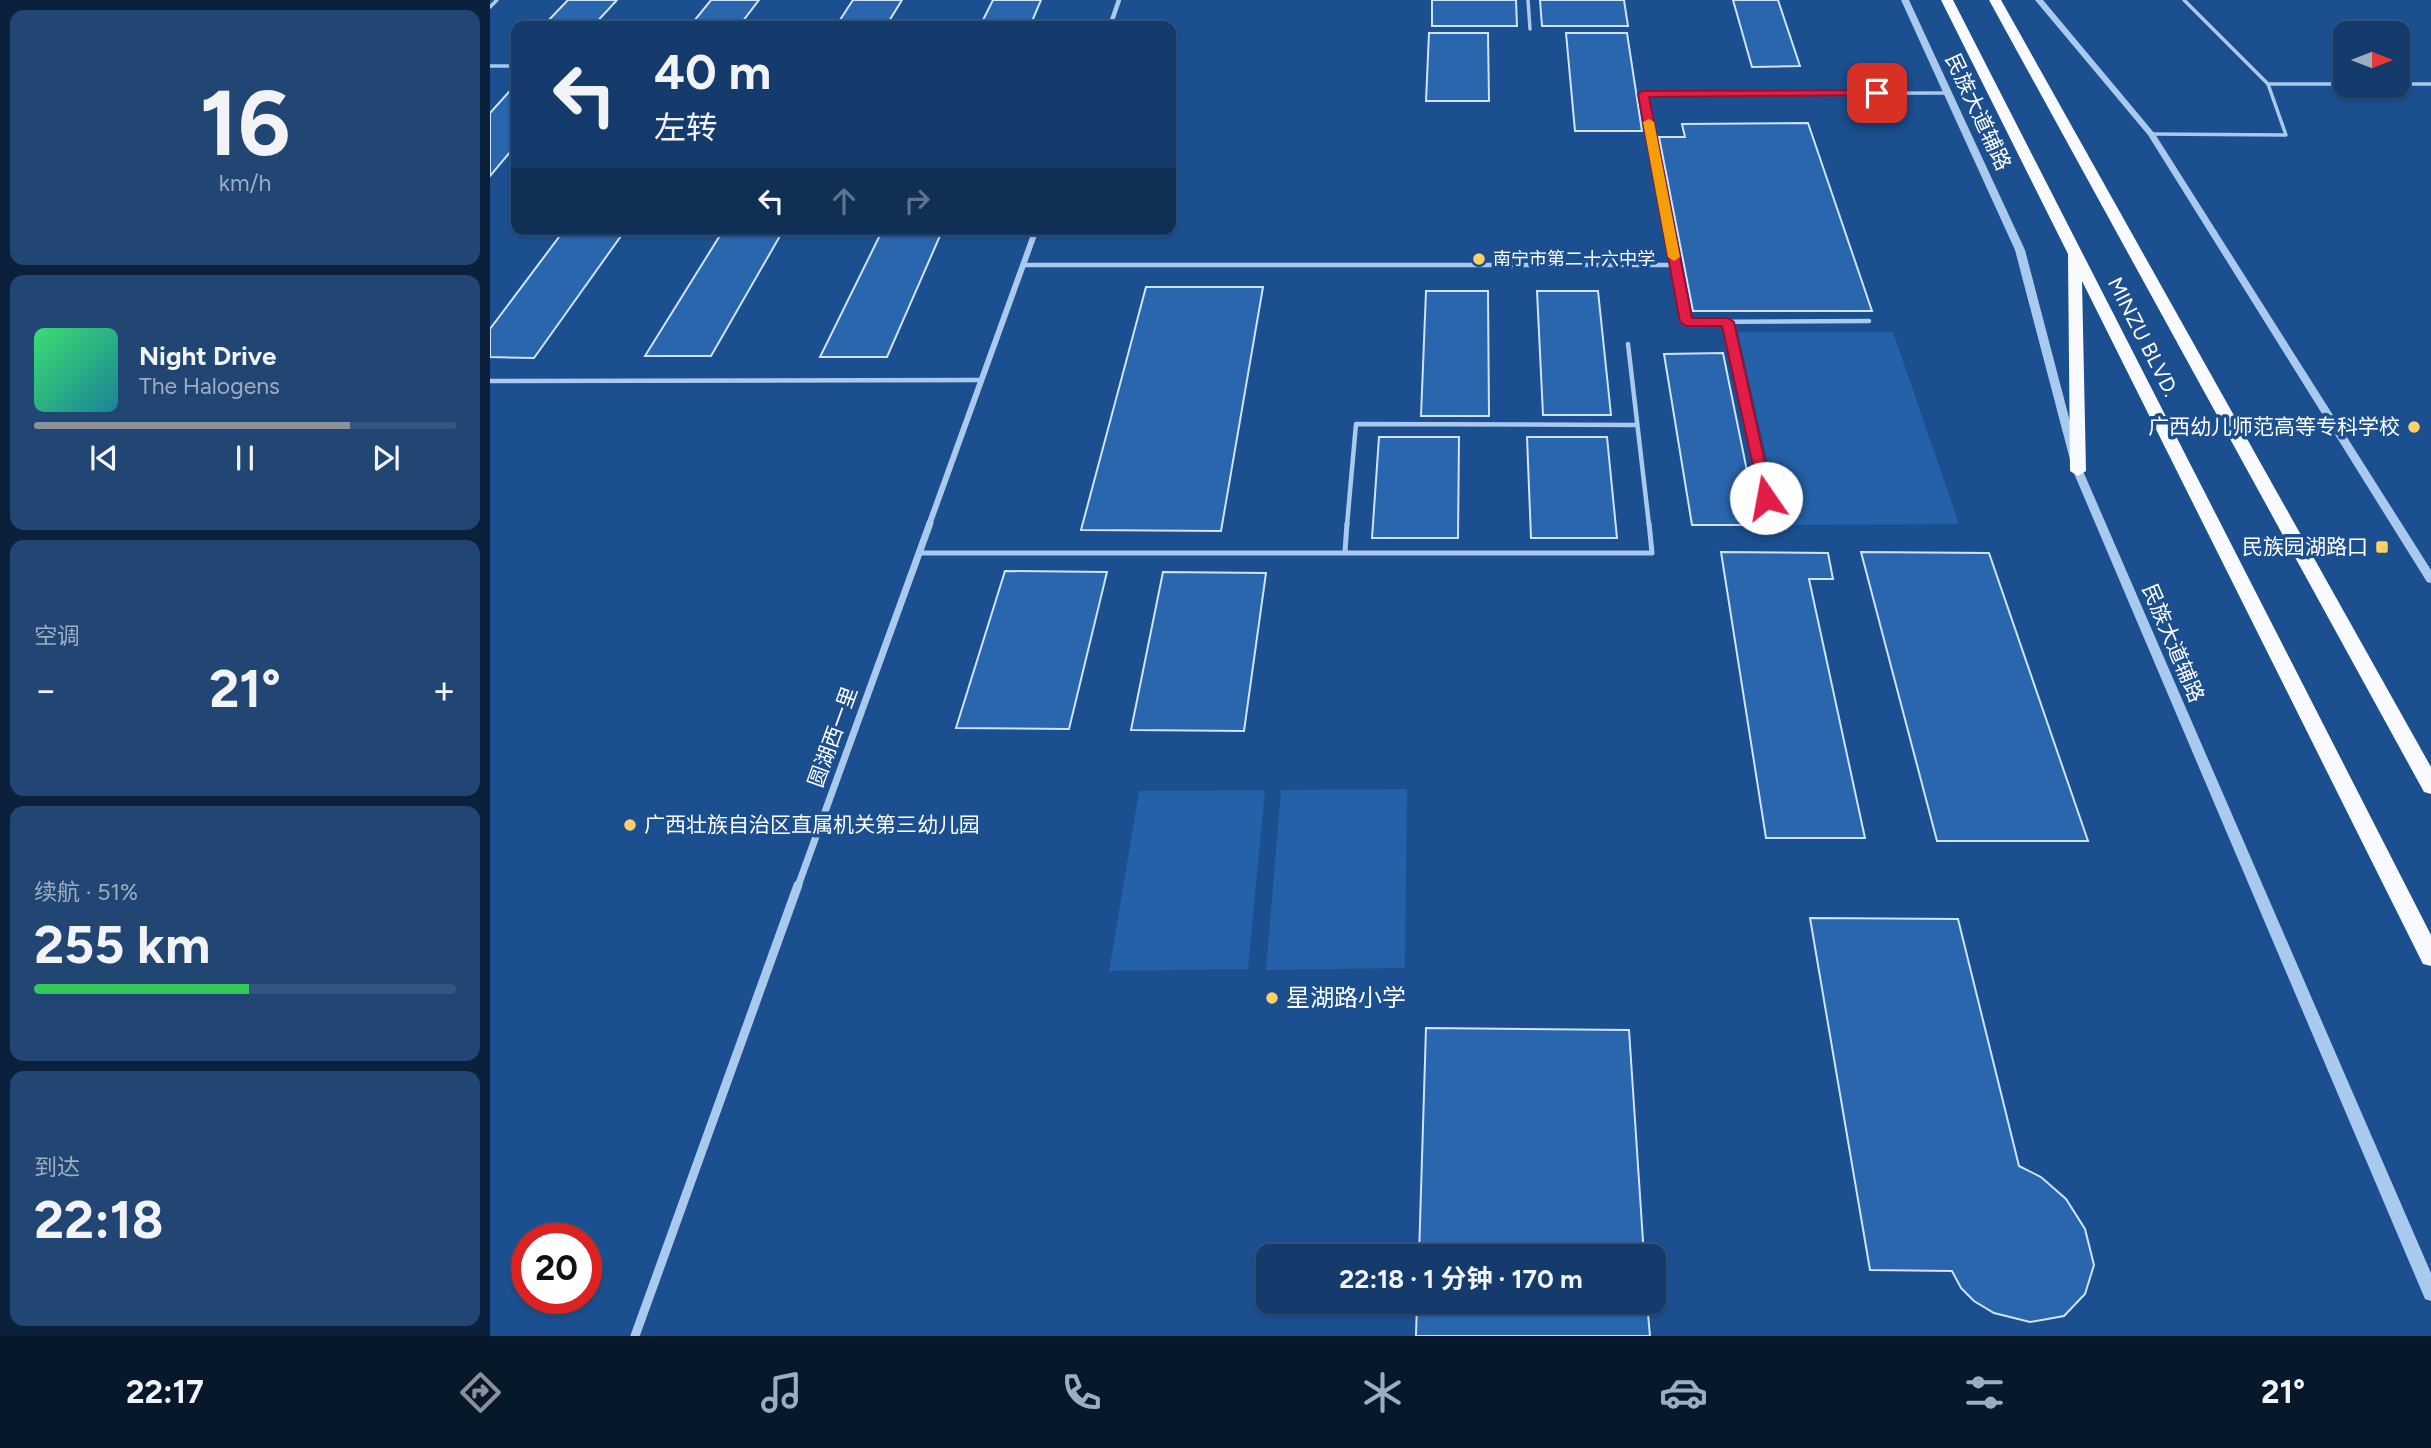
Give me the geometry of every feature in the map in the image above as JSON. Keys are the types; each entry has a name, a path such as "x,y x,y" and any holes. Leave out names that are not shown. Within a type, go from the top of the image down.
{"highway":[{"name":"MINZU BLVD.","path":"1947,0 2431,957"},
{"name":"MINZU BLVD.","path":"1995,0 2431,786"},
{"path":"2074,251 2078,471"}],"street":[{"path":"1112,21 1119,0"},
{"name":"民族大道辅路","path":"1905,0 2020,250 2078,471 2431,1293"},
{"path":"2039,0 2151,134 2431,579"},
{"name":"圆湖西一里","path":"635,1336 1034,235"}],"lane":[{"path":"490,7 497,0"},
{"path":"1528,0 1530,29"},
{"path":"2151,134 2286,135 2268,84 2184,0"},
{"path":"490,66 511,66"},
{"path":"2268,84 2333,84"},
{"path":"2410,84 2431,84"},
{"path":"1869,321 1686,322 1643,94 1948,93"},
{"path":"1023,265 1675,265"},
{"path":"1728,322 1771,523"},
{"path":"919,553 1652,553 1628,344"},
{"path":"490,382 981,380"},
{"path":"1345,552 1356,425 1637,425"}],"shaded area":[{"path":"1738,332 1893,332 1959,524 1782,525"},
{"path":"1407,789 1405,968 1266,970 1281,790"},
{"path":"1265,790 1248,969 1109,971 1139,791"}],"building":[{"path":"568,0 617,0 598,21 548,21"},
{"path":"711,0 759,0 743,21 694,21"},
{"path":"853,0 902,0 889,21 839,21"},
{"path":"993,0 1041,0 1032,21 982,21"},
{"path":"1432,0 1516,0 1517,26 1432,26"},
{"path":"1540,0 1624,0 1628,26 1542,26"},
{"path":"1733,0 1778,0 1800,66 1752,67"},
{"path":"1429,33 1488,33 1489,101 1426,101"},
{"path":"1566,33 1627,33 1642,131 1575,131"},
{"path":"511,90 511,151 490,176 490,113"},
{"path":"1808,123 1872,311 1693,311 1659,137 1685,137 1682,124"},
{"path":"560,235 622,235 534,358 490,357 490,329"},
{"path":"720,235 781,235 711,356 645,356"},
{"path":"880,235 940,235 887,357 820,357"},
{"path":"1146,287 1263,287 1221,531 1081,530"},
{"path":"1426,291 1488,291 1489,416 1421,416"},
{"path":"1537,291 1598,291 1611,415 1543,415"},
{"path":"1723,353 1758,525 1692,525 1664,354"},
{"path":"1379,437 1459,437 1458,538 1372,538"},
{"path":"1527,437 1607,437 1617,538 1531,538"},
{"path":"1721,552 1828,553 1833,579 1809,579 1865,838 1766,838"},
{"path":"1861,552 1989,553 2088,841 1937,841"},
{"path":"1005,571 1107,572 1069,729 956,728"},
{"path":"1163,572 1266,573 1244,731 1131,730"},
{"path":"1810,918 1958,919 2019,1166 2041,1177 2066,1199 2085,1229 2094,1265 2085,1294 2064,1316 2030,1322 1994,1313 1974,1301 1961,1288 1952,1271 1870,1270"},
{"path":"1426,1028 1629,1030 1643,1244 1419,1244"},
{"path":"1417,1314 1648,1314 1650,1336 1416,1336"}],"slow traffic":[{"path":"1649,122 1674,257"}],"place":[{"name":"南宁市第二十六中学","path":"1479,259"},
{"name":"广西幼儿师范高等专科学校","path":"2414,427"},
{"name":"民族园湖路口","path":"2382,547"},
{"name":"广西壮族自治区直属机关第三幼儿园","path":"630,825"},
{"name":"星湖路小学","path":"1272,998"}],"route":[{"path":"1766,498 1728,322 1686,322 1643,94 1877,93"}]}
